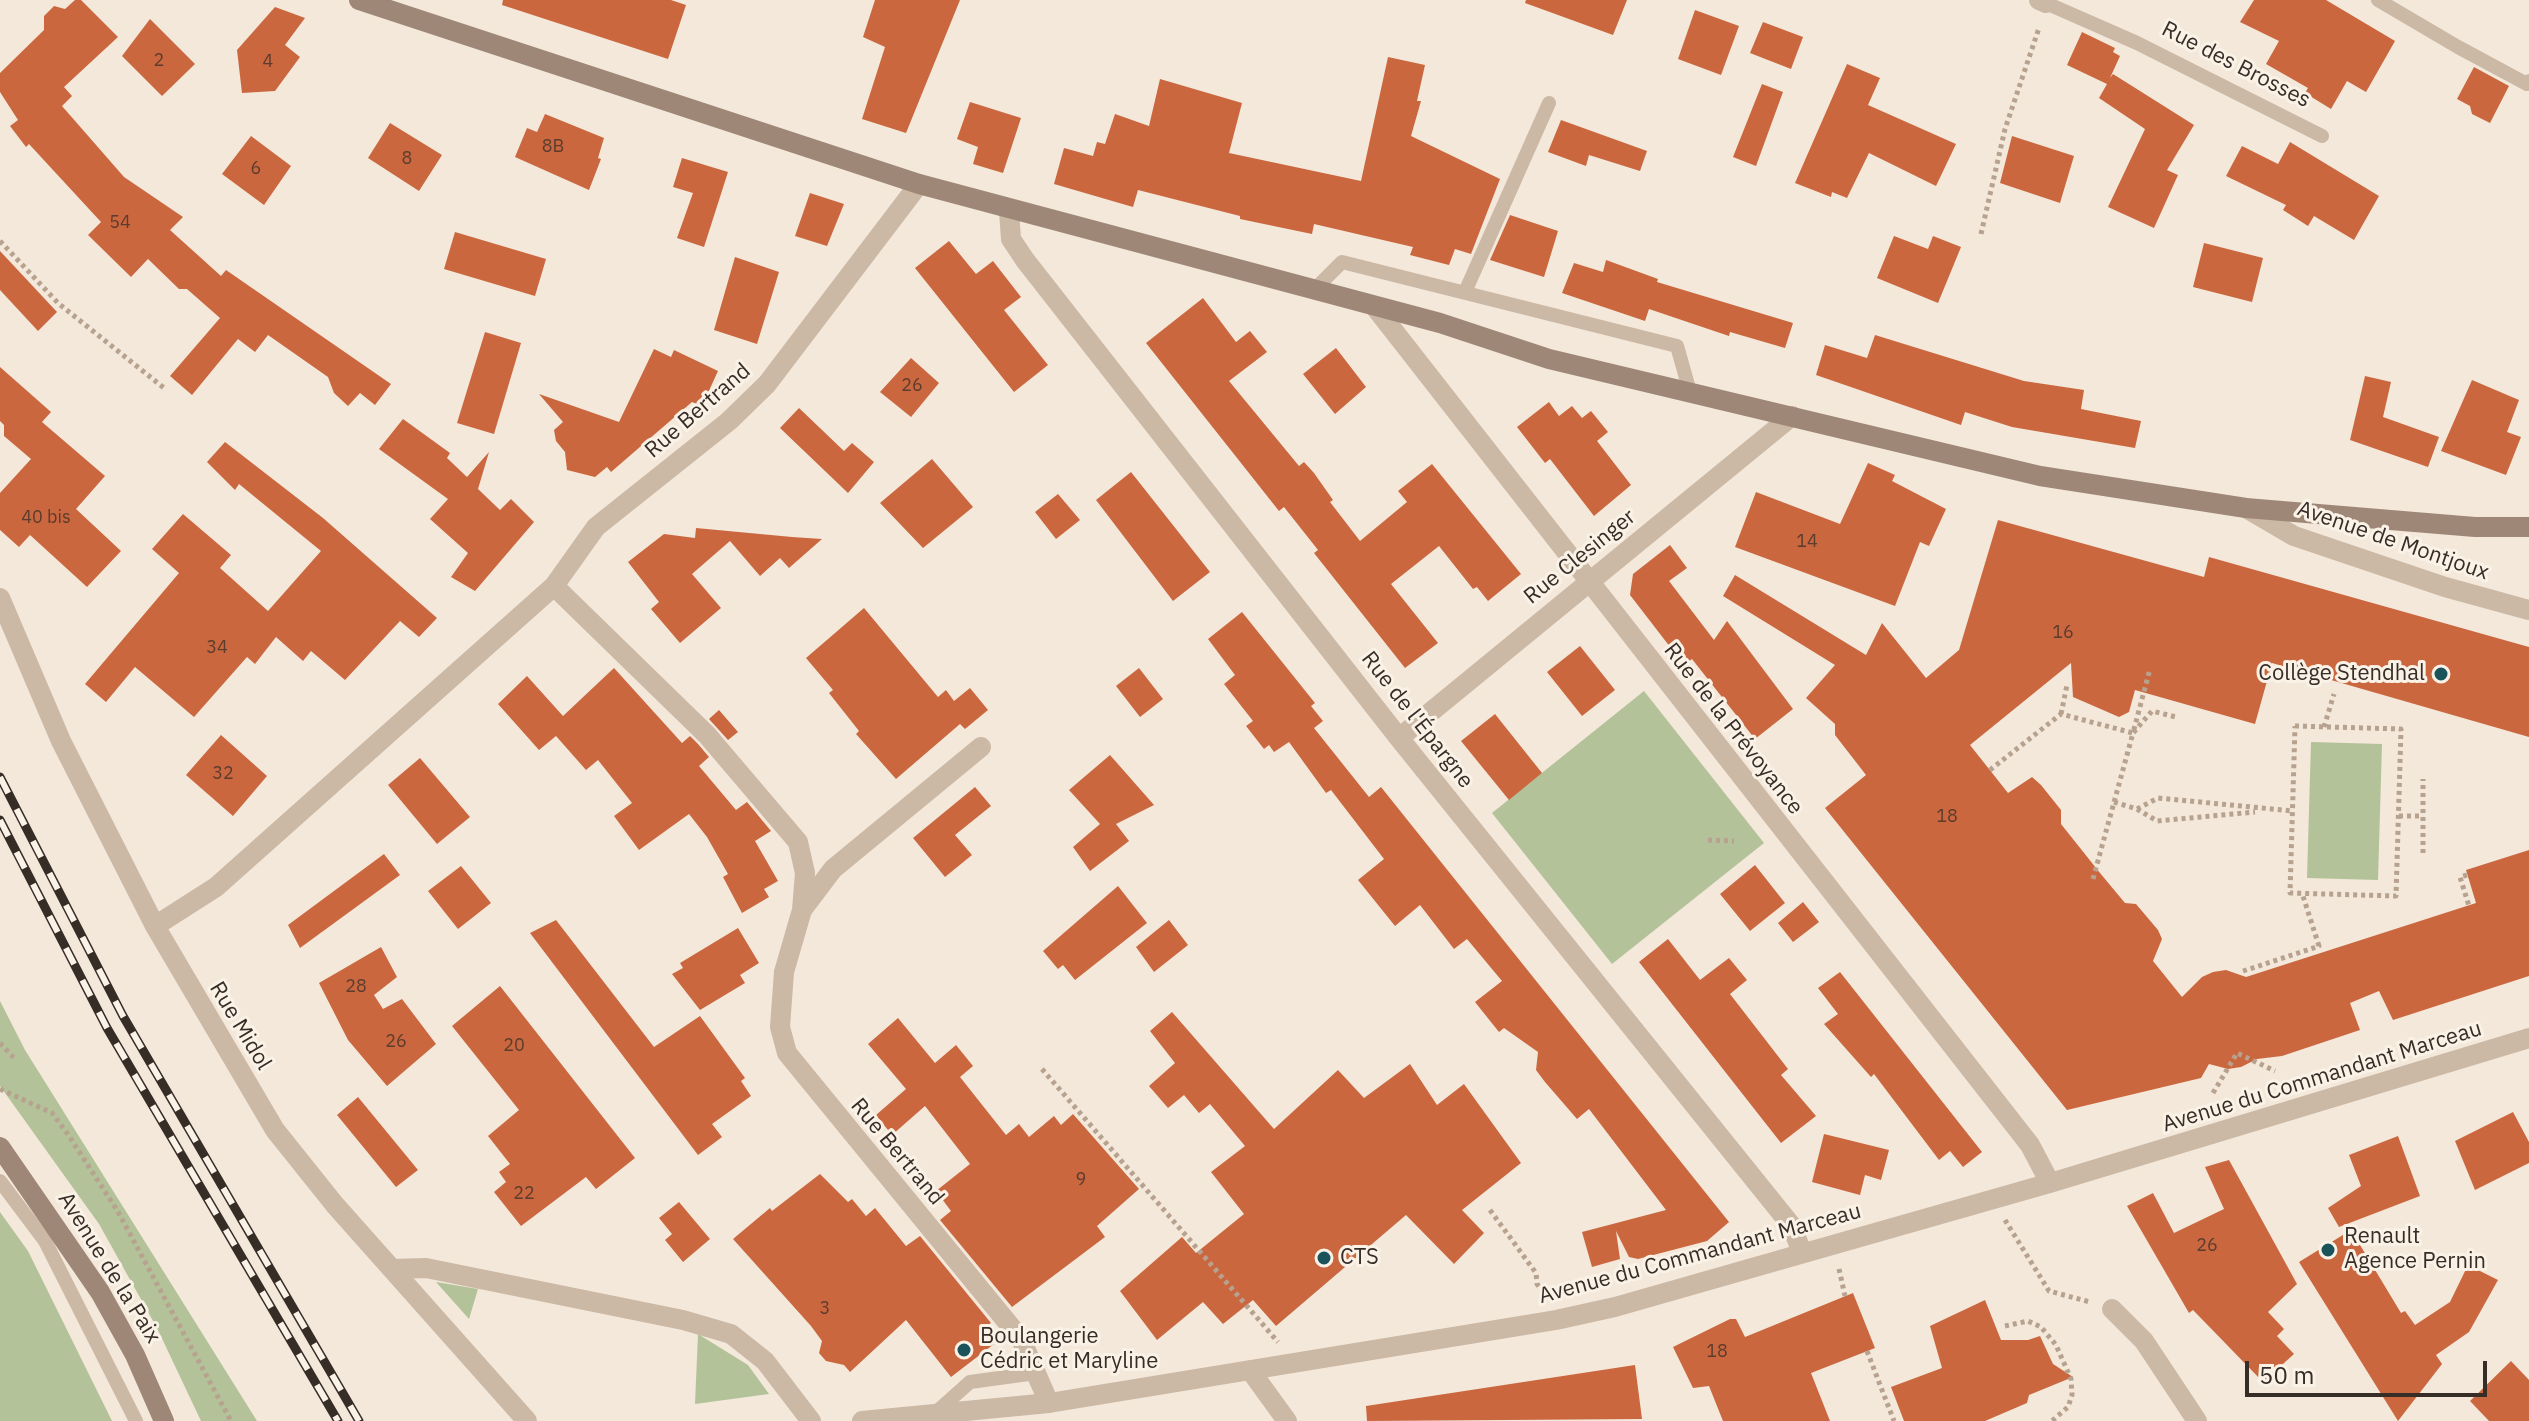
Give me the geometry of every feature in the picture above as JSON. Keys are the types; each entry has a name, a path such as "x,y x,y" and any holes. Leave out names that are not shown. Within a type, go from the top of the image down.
{"street":[{"path":"359,0 919,184 1009,211 1440,323 1549,359 2040,476 2246,508 2445,525 2529,527"},
{"name":"Rue Bertrand","path":"155,926 216,887 554,586 596,527 729,421 767,384 919,184"},
{"name":"Rue de l'Épargne","path":"1009,211 1011,239 1025,260 1399,738 1791,1225 1802,1252"},
{"name":"Rue de la Prévoyance","path":"1375,307 2030,1145 2050,1183"},
{"name":"Rue Clesinger","path":"1399,738 1792,416"},
{"name":"Avenue de Montjoux","path":"2246,508 2294,536 2445,587 2529,610"},
{"name":"Rue Bertrand","path":"554,586 707,735 798,842 805,873 802,910 784,972 780,1027 787,1053 900,1195 982,1287 1021,1339 1049,1403"},
{"name":"Rue Midol","path":"0,598 61,741 155,926 275,1130 392,1269 527,1421"},
{"name":"Rue Bertrand","path":"802,910 833,869 981,747"},
{"name":"Avenue du Commandant Marceau","path":"862,1421 930,1417 1049,1403 1556,1320 1615,1307 2050,1183 2529,1038"},
{"name":"Avenue de la Paix","path":"0,1147 100,1292 135,1355 164,1421"},
{"path":"392,1269 426,1268 683,1320 731,1334 765,1361 811,1421"},
{"path":"2112,1309 2144,1341 2177,1386 2197,1421"},
{"path":"1250,1370 1287,1421"}],"lane":[{"path":"2378,0 2458,47 2527,84 2529,81"},
{"name":"Rue des Brosses","path":"2043,2 2137,43 2322,136"},
{"path":"1465,292 1549,103"},
{"path":"1313,291 1342,262 1677,346 1690,392"},
{"path":"0,1181 45,1241 136,1421"},
{"path":"930,1417 970,1382 1036,1373"}],"path":[{"path":"1981,234 2005,129 2043,2"},
{"path":"0,241 58,303 164,388"},
{"path":"2093,879 2150,669"},
{"path":"1990,770 2061,714 2067,685"},
{"path":"2324,727 2334,694"},
{"path":"2133,733 2152,711 2176,717"},
{"path":"2061,714 2133,733"},
{"path":"2295,726 2324,727 2401,729 2396,896 2290,893 2295,726"},
{"path":"2423,779 2423,853"},
{"path":"2137,809 2158,798 2266,811"},
{"path":"2114,802 2137,809 2157,821 2293,811"},
{"path":"2399,816 2423,816"},
{"path":"1708,840 1734,841"},
{"path":"2467,875 2460,877 2469,906"},
{"path":"2243,971 2319,946 2302,893"},
{"path":"0,1043 14,1058"},
{"path":"2213,1093 2237,1053 2275,1071"},
{"path":"1042,1069 1272,1333 1283,1349 1285,1365"},
{"path":"0,1089 52,1113 67,1133 117,1210 231,1421"},
{"path":"1490,1210 1536,1273 1541,1293 1549,1298 1552,1305"},
{"path":"2005,1219 2049,1291 2112,1309"},
{"path":"1839,1268 1845,1296"},
{"path":"2005,1326 2028,1321 2041,1327 2056,1345 2071,1379 2072,1395 2068,1407 2052,1421"},
{"path":"1867,1351 1894,1421"}],"green space":[{"path":"1644,691 1764,843 1612,964 1492,813"},
{"path":"2311,742 2382,744 2378,880 2307,878"},
{"path":"0,1001 25,1050 257,1421 201,1421 157,1328 99,1224 0,1086"},
{"path":"0,1212 28,1251 112,1421 0,1421"},
{"path":"436,1282 478,1289 469,1319"},
{"path":"698,1334 748,1365 769,1394 695,1404"}],"building":[{"path":"75,0 81,0 118,37 64,87 72,96 62,106 124,177 183,217 170,230 221,276 226,270 391,384 375,405 360,393 348,406 334,393 328,377 268,335 255,352 238,339 192,395 170,376 220,318 187,289 179,289 148,259 131,277 88,235 101,222 29,144 26,147 10,126 18,120 0,92 0,73 44,30 44,16 54,6 65,9"},
{"path":"503,0 671,0 686,5 668,59 502,5"},
{"path":"875,0 960,0 906,133 862,119 885,47 863,37"},
{"path":"1526,0 1627,0 1613,35 1525,3"},
{"path":"2254,0 2326,0 2395,41 2366,92 2347,81 2331,109 2305,93 2308,88 2266,64 2279,41 2240,22"},
{"path":"275,7 305,18 285,45 300,57 275,91 242,93 237,50"},
{"path":"1695,10 1739,26 1721,75 1678,59"},
{"path":"150,19 195,64 162,96 122,56"},
{"path":"1763,22 1803,37 1791,69 1750,53"},
{"path":"2082,32 2115,48 2113,52 2120,56 2110,78 2113,74 2194,125 2167,170 2178,175 2154,228 2108,207 2145,129 2099,98 2107,84 2067,65"},
{"path":"1388,57 1425,65 1417,101 1421,101 1411,136 1500,179 1471,254 1455,249 1449,265 1410,255 1413,247 1314,224 1312,234 1240,219 1240,216 1138,190 1133,207 1054,184 1064,148 1093,156 1097,142 1105,144 1115,114 1149,126 1160,79 1242,103 1229,153 1361,181"},
{"path":"1847,64 1880,78 1868,105 1956,144 1936,186 1869,153 1847,198 1832,192 1831,197 1795,183"},
{"path":"2474,67 2509,86 2490,123 2472,114 2470,106 2457,99"},
{"path":"1762,84 1783,92 1756,166 1733,157"},
{"path":"970,102 1021,118 1003,173 973,164 978,147 957,139"},
{"path":"545,114 604,138 598,158 601,159 589,190 515,157 527,128 537,132"},
{"path":"1561,120 1647,151 1640,171 1589,155 1586,166 1548,152"},
{"path":"390,123 442,155 419,191 368,158"},
{"path":"251,136 291,166 264,205 222,174"},
{"path":"2012,136 2074,156 2060,203 2000,183"},
{"path":"2290,142 2379,196 2354,240 2314,216 2308,226 2283,210 2286,205 2226,176 2242,146 2278,164"},
{"path":"682,158 728,172 704,247 677,238 693,193 673,187"},
{"path":"810,193 844,204 827,246 795,236"},
{"path":"1510,215 1558,231 1544,277 1490,260"},
{"path":"455,232 546,259 535,296 444,269"},
{"path":"1894,236 1928,249 1933,236 1961,247 1938,303 1877,278"},
{"path":"949,241 976,274 993,261 1021,297 1004,310 1048,365 1014,392 915,268"},
{"path":"2204,243 2263,258 2252,302 2193,287"},
{"path":"0,251 57,312 38,331 0,290"},
{"path":"735,257 779,272 757,344 714,330"},
{"path":"1606,260 1658,279 1657,282 1793,323 1785,348 1730,332 1729,336 1649,309 1645,321 1562,293 1574,263 1603,272"},
{"path":"1203,298 1236,342 1250,331 1267,352 1229,381 1299,466 1304,462 1314,473 1333,500 1330,502 1360,541 1407,502 1398,491 1432,464 1521,574 1488,601 1477,587 1473,589 1439,546 1391,584 1438,643 1405,668 1314,553 1318,550 1284,507 1279,511 1146,343"},
{"path":"485,332 521,343 494,434 457,423"},
{"path":"1875,335 2024,381 2084,390 2081,409 2141,421 2135,448 2012,427 1965,412 1961,425 1816,375 1825,345 1867,358"},
{"path":"1336,348 1366,387 1335,414 1303,374"},
{"path":"654,349 671,357 674,350 718,371 702,406 692,402 611,472 607,467 595,477 567,470 565,452 556,441 554,430 563,422 539,394 619,422"},
{"path":"911,358 939,383 911,417 880,392"},
{"path":"0,367 51,412 42,422 105,476 76,509 121,551 87,587 30,535 19,547 0,530 0,493 31,459 4,436 4,425 0,421"},
{"path":"2365,376 2391,382 2383,417 2439,437 2428,467 2350,440"},
{"path":"2472,380 2519,400 2507,432 2521,437 2506,475 2441,451"},
{"path":"1549,402 1559,416 1572,406 1582,418 1591,411 1608,432 1597,441 1631,485 1594,516 1550,459 1545,463 1517,427"},
{"path":"799,408 844,451 852,443 874,462 848,493 780,428"},
{"path":"403,419 450,453 447,458 467,477 489,452 478,489 500,510 511,499 534,522 475,591 451,577 468,553 430,519 448,499 379,449"},
{"path":"225,442 323,518 437,618 419,637 400,621 345,680 311,651 303,661 276,637 255,664 247,657 194,717 135,667 106,702 85,684 179,573 152,549 183,514 231,555 220,568 268,611 321,551 239,484 235,490 207,462"},
{"path":"932,459 973,507 923,548 880,503"},
{"path":"1868,463 1895,475 1892,481 1946,509 1929,546 1920,542 1895,606 1735,547 1756,492 1840,524"},
{"path":"1131,472 1210,572 1173,601 1096,500"},
{"path":"1058,494 1080,520 1056,539 1035,512"},
{"path":"1998,520 2204,577 2209,557 2529,647 2529,737 2272,663 2255,724 2135,690 2129,712 2119,717 2073,697 2071,663 1970,745 2008,793 2032,777 2041,785 2061,810 2061,824 2100,873 2125,903 2136,904 2158,930 2162,939 2153,961 2182,997 2202,977 2213,972 2226,970 2246,977 2476,903 2466,870 2529,850 2529,976 2393,1020 2379,991 2350,1003 2360,1030 2282,1056 2257,1059 2241,1067 2228,1069 2209,1064 2201,1078 2067,1110 1825,808 1866,775 1835,735 1835,724 1806,698 1835,665 1723,596 1735,575 1866,655 1882,623 1926,678 1959,650"},
{"path":"696,528 822,539 789,568 780,558 760,576 730,541 692,574 721,608 680,643 651,609 659,602 628,562 664,534 695,538"},
{"path":"1670,545 1687,568 1669,581 1714,640 1727,621 1793,709 1755,739 1692,659 1684,665 1630,595 1633,574"},
{"path":"864,608 938,697 946,690 954,701 970,688 988,710 965,729 960,724 896,779 856,734 859,731 829,693 833,690 806,658"},
{"path":"1242,612 1315,703 1311,706 1323,721 1314,728 1369,797 1381,787 1729,1222 1707,1241 1638,1259 1629,1257 1616,1231 1620,1259 1592,1267 1582,1232 1666,1210 1589,1109 1577,1119 1545,1082 1536,1070 1538,1052 1504,1028 1499,1032 1475,1002 1502,981 1467,939 1454,949 1420,905 1395,926 1358,880 1384,859 1331,790 1326,793 1289,742 1274,752 1269,745 1264,749 1246,726 1253,721 1224,684 1235,675 1208,639"},
{"path":"1580,646 1615,690 1582,716 1547,672"},
{"path":"614,668 682,743 690,736 698,744 709,757 699,766 736,810 747,802 771,831 755,841 778,881 764,889 769,897 742,913 723,877 728,874 707,837 689,814 639,850 614,816 632,803 598,760 586,770 556,736 539,750 498,704 527,676 563,716"},
{"path":"1139,668 1163,699 1140,717 1116,686"},
{"path":"719,710 738,732 728,740 709,719"},
{"path":"1495,714 1542,773 1509,800 1461,741"},
{"path":"221,735 267,776 233,816 186,775"},
{"path":"1110,755 1154,805 1116,824 1129,841 1090,871 1073,847 1100,824 1069,790"},
{"path":"420,758 470,817 437,844 388,785"},
{"path":"975,787 991,806 955,835 972,855 945,877 913,838"},
{"path":"384,854 400,875 300,948 288,925"},
{"path":"1755,865 1785,903 1750,931 1720,894"},
{"path":"461,866 491,903 458,929 428,891"},
{"path":"1118,886 1147,923 1075,980 1063,965 1058,969 1043,951"},
{"path":"1803,902 1819,922 1793,942 1778,923"},
{"path":"556,920 654,1047 700,1016 745,1078 741,1081 751,1096 712,1124 722,1137 698,1155 530,933"},
{"path":"1169,920 1188,945 1154,972 1136,947"},
{"path":"738,928 759,963 740,975 745,983 700,1010 672,974 683,968 680,963"},
{"path":"1668,939 1700,980 1729,958 1747,980 1730,994 1788,1069 1781,1075 1816,1116 1781,1143 1639,962"},
{"path":"381,947 397,977 374,995 383,1009 402,999 436,1044 387,1086 348,1040 319,983"},
{"path":"1840,972 1982,1152 1963,1167 1950,1151 1939,1160 1874,1074 1871,1077 1824,1024 1838,1014 1818,988"},
{"path":"500,986 635,1158 596,1189 586,1177 521,1226 494,1192 506,1182 499,1172 510,1164 488,1136 519,1110 452,1026"},
{"path":"1172,1012 1274,1129 1338,1070 1364,1098 1410,1064 1437,1105 1464,1084 1521,1163 1462,1210 1484,1233 1454,1264 1406,1215 1276,1326 1253,1300 1223,1324 1203,1302 1157,1340 1120,1291 1182,1237 1196,1253 1244,1214 1211,1172 1245,1146 1210,1104 1199,1113 1184,1095 1168,1108 1149,1086 1175,1063 1150,1031"},
{"path":"898,1018 935,1063 956,1045 973,1066 960,1077 1006,1135 1019,1124 1029,1137 1054,1116 1061,1125 1073,1114 1139,1189 1097,1226 1105,1237 1012,1307 940,1220 951,1211 936,1191 970,1164 925,1106 892,1135 876,1115 906,1089 868,1044"},
{"path":"358,1097 418,1170 396,1187 337,1115"},
{"path":"2513,1112 2529,1142 2529,1163 2475,1190 2455,1141"},
{"path":"1824,1134 1889,1150 1881,1180 1865,1175 1860,1195 1812,1182"},
{"path":"2398,1136 2420,1196 2339,1227 2328,1208 2361,1186 2349,1155"},
{"path":"2229,1160 2297,1284 2268,1312 2284,1329 2277,1336 2294,1354 2263,1382 2193,1310 2189,1313 2127,1206 2153,1193 2174,1233 2224,1209 2205,1167"},
{"path":"820,1174 848,1202 852,1199 866,1216 875,1208 906,1246 920,1236 991,1323 983,1328 994,1344 951,1377 906,1320 850,1372 844,1365 826,1361 819,1353 822,1341 811,1326 733,1239 770,1208 772,1211"},
{"path":"679,1202 710,1239 683,1262 665,1240 672,1234 659,1218"},
{"path":"2351,1230 2401,1313 2405,1311 2415,1325 2450,1302 2468,1265 2498,1280 2469,1332 2436,1355 2442,1364 2398,1421 2299,1262"},
{"path":"1853,1293 1875,1348 1811,1373 1830,1421 1723,1421 1709,1386 1693,1388 1673,1347 1730,1319 1736,1319 1745,1337"},
{"path":"1985,1300 2001,1340 2028,1340 2040,1336 2053,1364 2073,1377 2029,1395 2027,1403 1985,1421 1904,1421 1891,1387 1942,1368 1930,1326"},
{"path":"2511,1361 2529,1380 2529,1421 2489,1421 2470,1401"},
{"path":"1635,1365 1642,1419 1367,1421 1366,1406"}],"railway":[{"path":"0,777 123,1016 359,1421"},
{"path":"0,820 107,1028 338,1421"}],"place":[{"name":"Collège Stendhal","path":"2441,674"},
{"name":"Renault Agence Pernin","path":"2328,1250"},
{"name":"CTS","path":"1324,1258"},
{"name":"Boulangerie Cédric et Maryline","path":"964,1350"}]}
